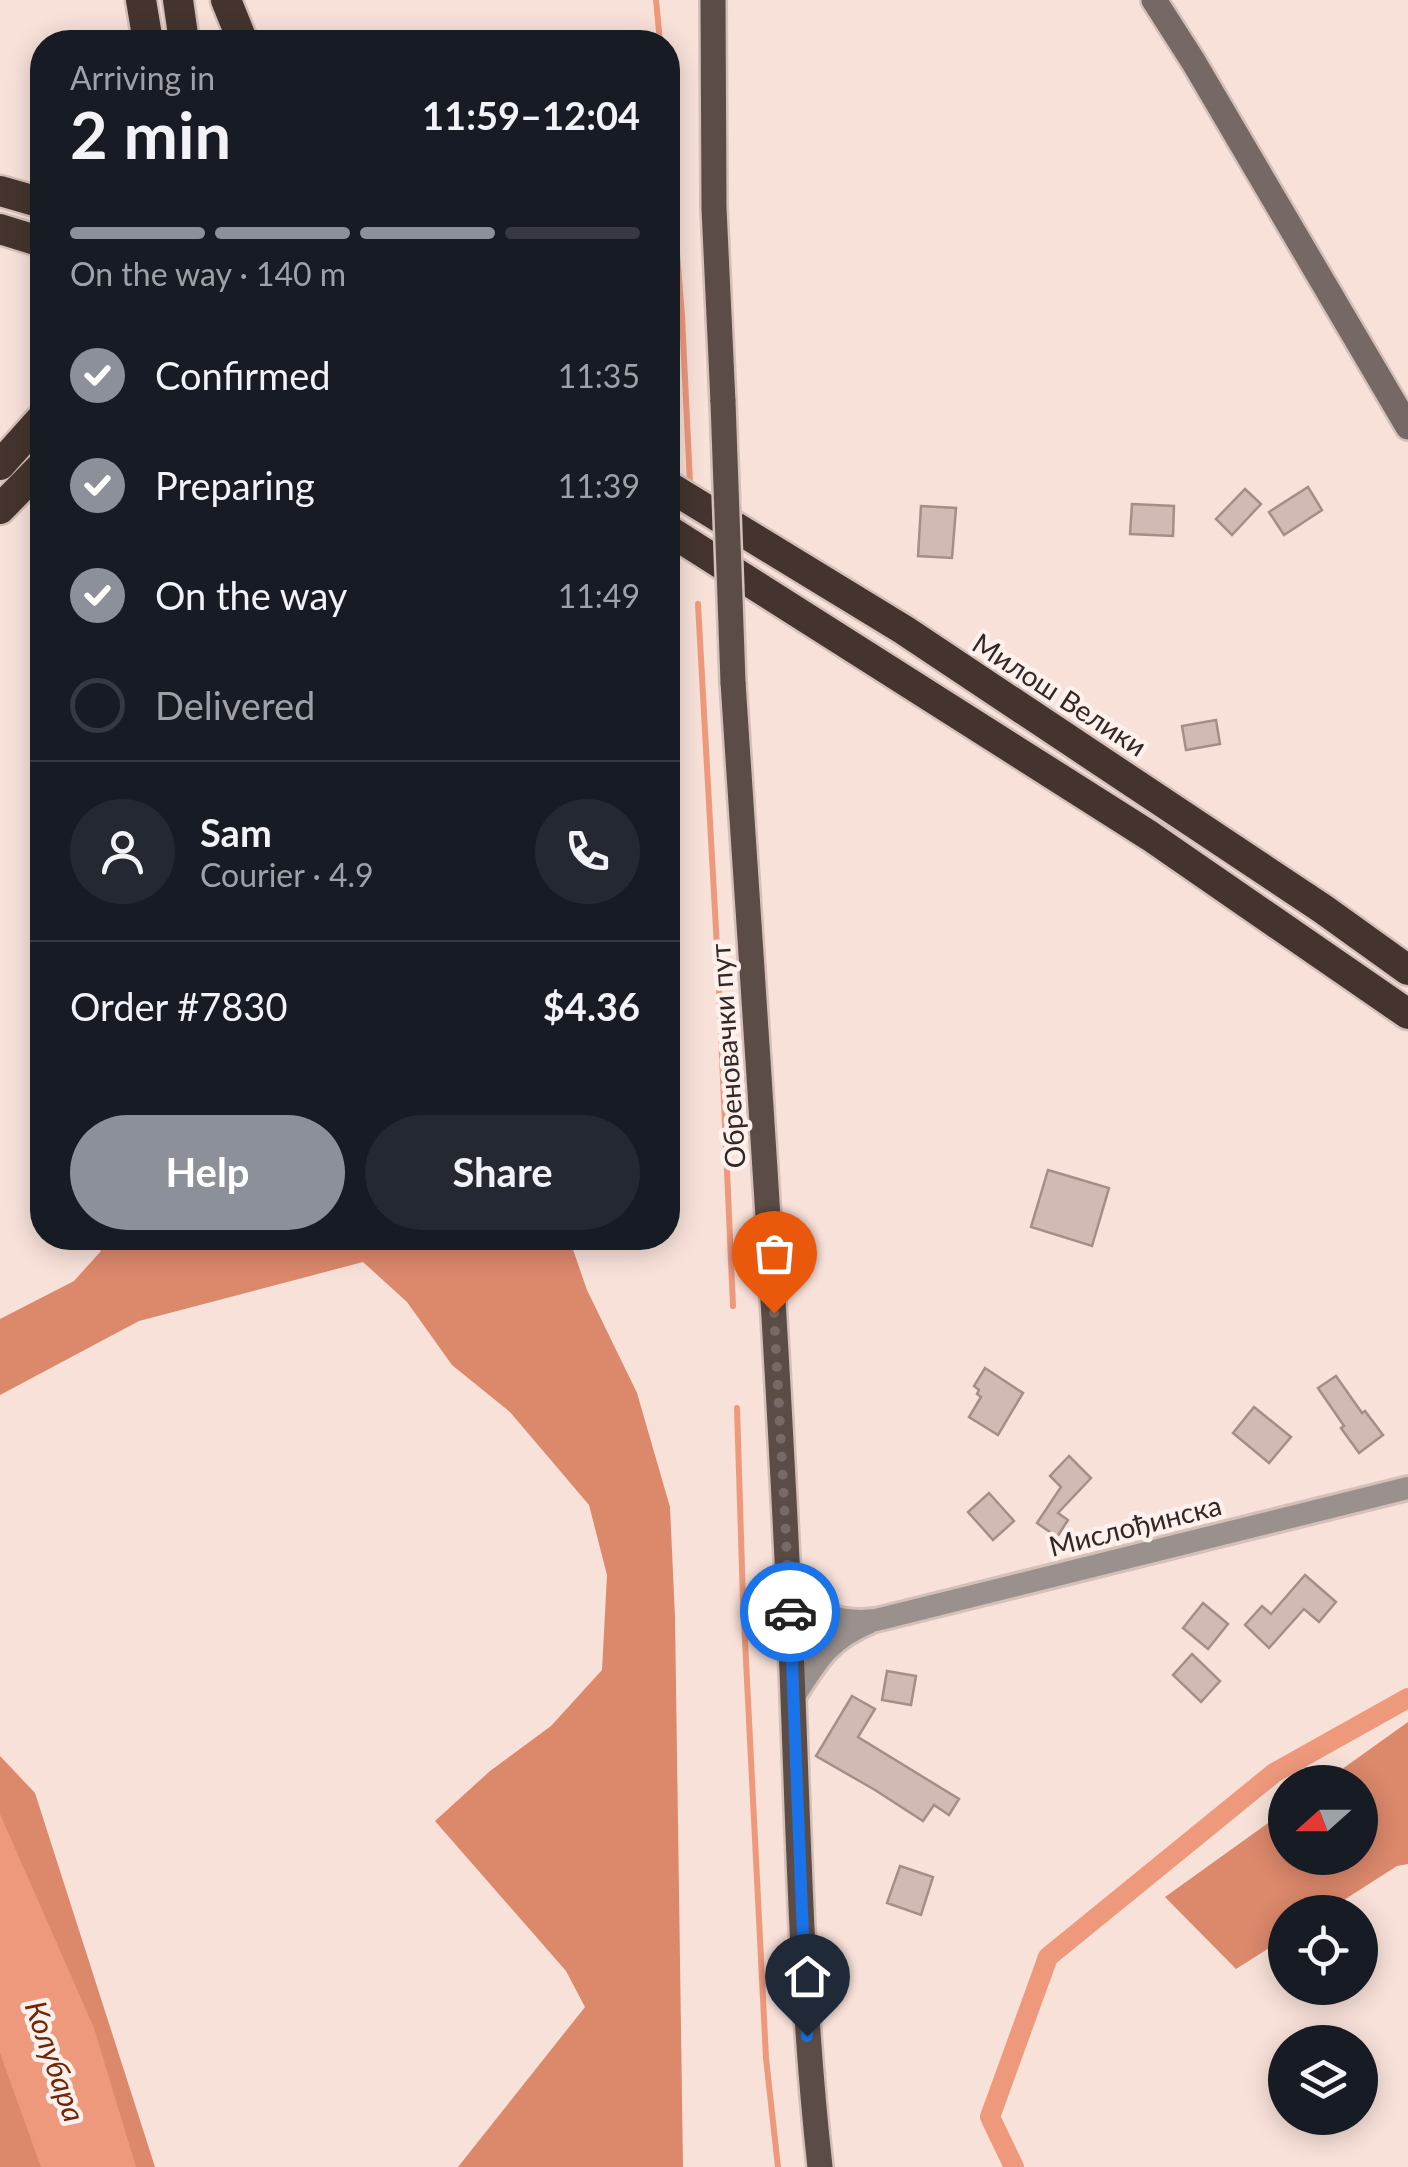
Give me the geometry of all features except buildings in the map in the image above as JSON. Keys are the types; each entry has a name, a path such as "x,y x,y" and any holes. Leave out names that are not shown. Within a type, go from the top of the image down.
{"highway":[{"path":"141,0 146,30"},
{"path":"178,0 182,30"},
{"path":"226,0 238,30"},
{"path":"0,190 30,200"},
{"path":"0,229 30,238"},
{"path":"0,465 30,431"},
{"path":"0,509 30,478"},
{"name":"Милош Велики","path":"680,493 969,672 1408,970"},
{"path":"680,538 1150,836 1408,1014"}],"main road":[{"name":"Обреновачки пут","path":"713,0 714,208 733,682 776,1341 807,2036 820,2167"},
{"path":"1154,0 1408,427"}],"street":[{"name":"Мислођинска","path":"793,1698 827,1649 876,1620 1408,1488"},
{"name":"Мислођинска","path":"789,1600 803,1601 842,1620 876,1620"}],"shaded area":[{"path":"573,1250 587,1290 637,1393 670,1507 683,2167 458,2167 585,2007 566,1971 435,1821 490,1771 551,1726 602,1670 607,1575 589,1505 510,1412 452,1365 407,1302 363,1262 139,1321 0,1395 0,1319 74,1281 101,1251"},
{"path":"1408,1722 1408,1864 1397,1866 1352,1895 1268,1895 1268,1949 1236,1969 1165,1897 1268,1823 1268,1875 1378,1875 1378,1765 1348,1765"},
{"path":"0,1756 35,1793 155,2167 0,2167"}],"water":[{"name":"Колубара","path":"0,1814 94,2028 136,2167 41,2167 0,2053"}],"waterway":[{"path":"656,0 659,30"},
{"path":"680,291 690,483"},
{"path":"698,604 733,1306"},
{"path":"737,1408 766,2058 778,2167"},
{"path":"1014,2167 990,2117 1048,1957 1274,1773 1408,1698"}],"way so far":[{"path":"774,1313 790,1612"}],"route":[{"path":"790,1612 807,2036"}]}
